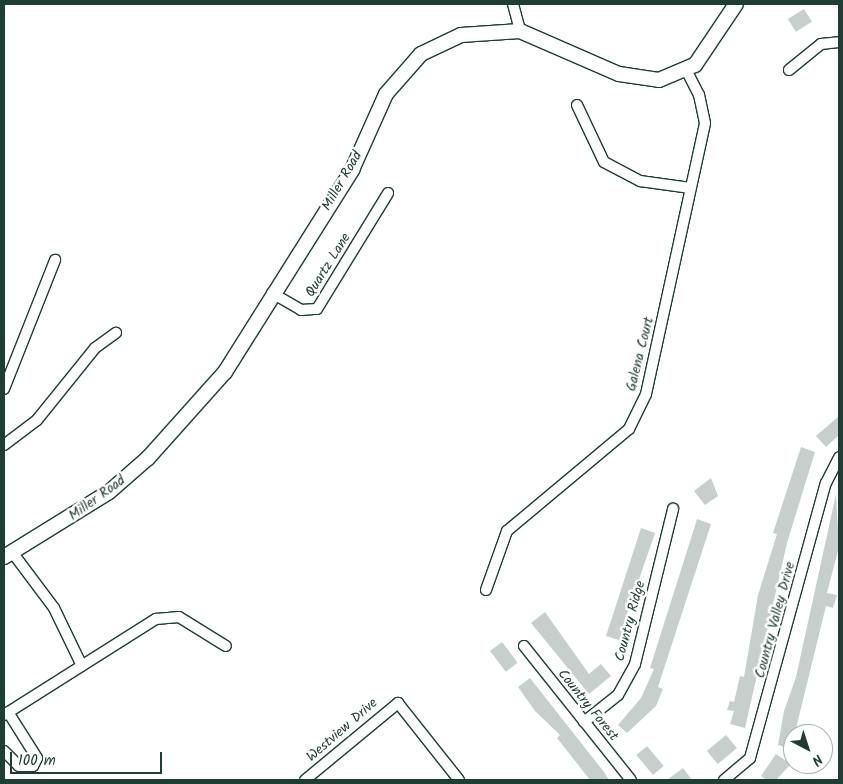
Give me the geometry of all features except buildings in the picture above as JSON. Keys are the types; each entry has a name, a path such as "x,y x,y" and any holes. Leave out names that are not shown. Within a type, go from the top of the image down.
{"street":[{"path":"512,4 520,31"},
{"name":"Miller Road","path":"8,555 110,492 148,458 225,372 272,293 352,170 386,94 402,71 421,54 461,35 520,31 619,74 660,80 686,69 707,50 736,4"},
{"path":"789,70 821,44 839,42"},
{"name":"Galena Court","path":"486,590 507,531 629,429 646,394 705,123 699,95 686,69"},
{"path":"577,105 604,162 640,181 691,188"},
{"name":"Quartz Lane","path":"272,293 301,310 317,309 388,193"},
{"path":"4,389 55,260"},
{"path":"4,445 37,420 95,348 116,333"},
{"name":"Country Valley Drive","path":"724,780 750,758 826,483 839,456"},
{"name":"Country Ridge","path":"584,722 618,695 635,664 673,509"},
{"path":"8,555 54,608 82,666"},
{"path":"4,751 20,766 33,766 38,758 6,713 156,619 179,618 226,646"},
{"name":"Country Forest","path":"524,646 630,780"},
{"name":"Westview Drive","path":"304,780 398,703 459,780"}]}
